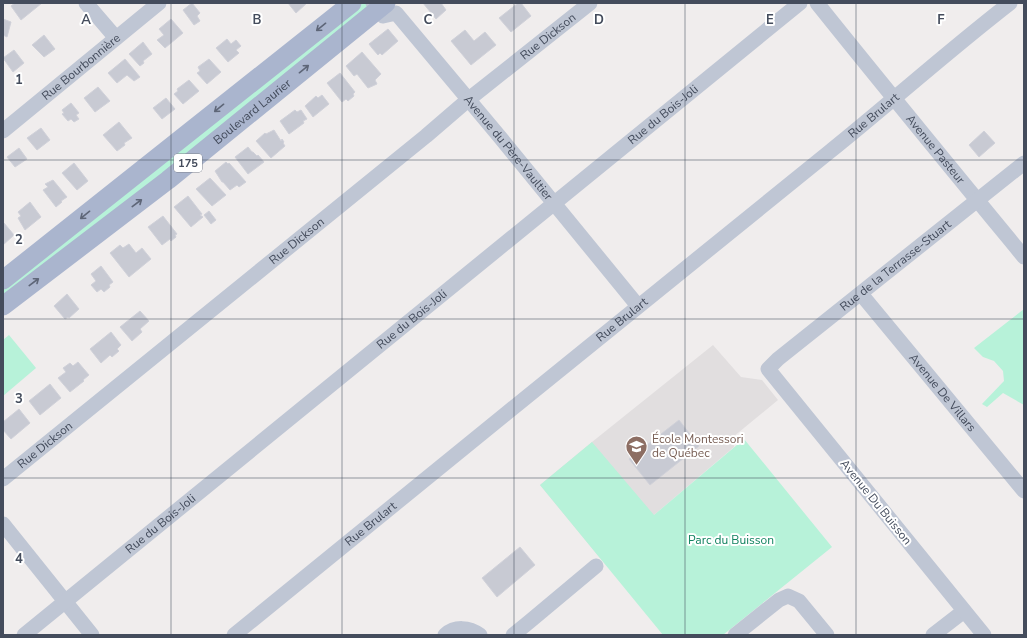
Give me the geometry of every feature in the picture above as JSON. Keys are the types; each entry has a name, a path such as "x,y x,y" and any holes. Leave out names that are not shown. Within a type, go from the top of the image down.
{"main road":[{"name":"Boulevard Laurier","path":"3,280 352,3"},
{"name":"Boulevard Laurier","path":"3,306 168,180 379,5"}],"street":[{"path":"86,3 116,38"},
{"name":"Rue Bourbonnière","path":"3,131 159,3"},
{"name":"Rue Dickson","path":"3,479 426,136 469,99 590,3"},
{"name":"Rue du Bois-Joli","path":"24,635 800,3"},
{"name":"Avenue Pasteur","path":"817,3 1024,258"},
{"name":"Rue Brulart","path":"234,635 1010,3"},
{"name":"Avenue du Père-Vaultier","path":"379,5 383,16 396,13 469,99 638,306"},
{"name":"Rue de la Terrasse-Stuart","path":"768,369 778,359 1024,163"},
{"name":"Avenue De Villars","path":"861,294 1024,491"},
{"name":"Avenue Du Buisson","path":"768,369 984,635"},
{"path":"3,524 92,635"},
{"path":"512,635 530,622 596,566"},
{"path":"735,635 779,600 788,596 799,601 827,635"},
{"path":"934,635 964,611"},
{"path":"445,635 448,632 460,628 473,630 480,635"}],"shaded area":[{"name":"École Montessori de Québec","path":"713,345 741,377 762,380 778,400 733,437 734,447 654,515 600,558 540,485"}],"green space":[{"path":"363,3 369,3 369,6 113,214 3,296 3,286 332,25"},
{"path":"1024,309 1024,405 1003,393 987,407 982,404 1004,381 1003,371 994,361 983,357 974,348"},
{"path":"9,335 36,368 3,396 3,340"},
{"name":"Parc du Buisson","path":"744,439 832,547 723,635 663,635 540,485 592,442 654,515"}],"building":[{"path":"15,3 42,3 21,20 11,6"},
{"path":"192,3 200,13 197,16 200,21 194,25 183,10"},
{"path":"288,3 307,3 296,13"},
{"path":"423,3 441,3 446,10 436,19"},
{"path":"518,3 521,3 531,16 511,32 499,18"},
{"path":"3,19 11,22 7,37 3,35"},
{"path":"171,19 183,33 165,48 157,40 164,35 159,29"},
{"path":"388,29 398,41 382,55 380,53 378,55 369,44"},
{"path":"465,30 474,41 485,32 496,45 471,65 451,41"},
{"path":"44,35 55,49 44,57 32,45"},
{"path":"227,39 231,44 236,40 241,46 236,50 239,53 228,62 216,48"},
{"path":"143,42 152,54 143,61 144,63 140,66 129,54"},
{"path":"14,50 24,63 13,72 3,58"},
{"path":"362,52 381,74 375,80 377,84 368,88 357,74 354,76 346,66"},
{"path":"125,59 140,77 134,81 127,75 117,83 108,73"},
{"path":"209,59 221,72 207,84 197,73 200,71 198,67"},
{"path":"340,73 355,92 353,94 354,96 348,101 346,99 342,102 327,83"},
{"path":"189,80 199,91 183,104 174,94 178,91 177,89"},
{"path":"98,87 110,101 95,112 84,98"},
{"path":"322,95 329,104 313,117 305,106 316,96 318,98"},
{"path":"166,98 175,109 162,119 153,108"},
{"path":"71,103 79,113 76,115 79,119 74,122 71,119 68,121 62,114 64,113 62,110"},
{"path":"295,110 297,112 301,110 307,119 289,134 280,121"},
{"path":"119,122 132,138 124,143 125,145 117,151 103,135"},
{"path":"41,128 50,140 37,150 27,138"},
{"path":"274,130 281,141 282,139 285,146 271,158 256,141 265,133 266,134"},
{"path":"984,131 995,143 979,157 969,145"},
{"path":"248,147 264,162 248,174 235,157"},
{"path":"19,148 27,159 15,167 7,157"},
{"path":"226,162 228,164 229,163 246,182 239,187 237,185 230,190 222,182 215,171"},
{"path":"74,163 88,181 77,190 62,173"},
{"path":"210,178 226,195 212,206 196,189"},
{"path":"53,180 67,197 56,207 43,190 48,187 45,184"},
{"path":"188,196 202,214 200,215 203,217 191,227 174,207"},
{"path":"30,202 41,217 25,230 18,218 21,216 18,212"},
{"path":"209,211 216,220 211,224 204,215"},
{"path":"163,216 177,234 171,241 170,239 162,245 148,227"},
{"path":"4,223 14,235 3,245 3,224"},
{"path":"129,244 136,253 142,248 151,259 129,277 110,253 120,245 123,248"},
{"path":"101,266 113,282 104,292 101,289 97,292 91,285 96,281 91,274"},
{"path":"67,294 79,309 69,318 68,317 65,319 54,306"},
{"path":"140,311 149,321 140,329 142,332 132,341 120,327"},
{"path":"111,332 121,345 117,349 119,351 112,357 110,355 101,363 90,349"},
{"path":"78,362 89,375 70,392 58,378 66,372 63,368 70,363 73,366"},
{"path":"50,384 61,398 40,415 29,401"},
{"path":"19,409 30,423 11,439 3,430 3,422"},
{"path":"679,420 699,446 650,485 629,459"},
{"path":"520,547 535,565 497,597 482,578"}],"place":[{"name":"École Montessori de Québec","path":"637,466"}]}
